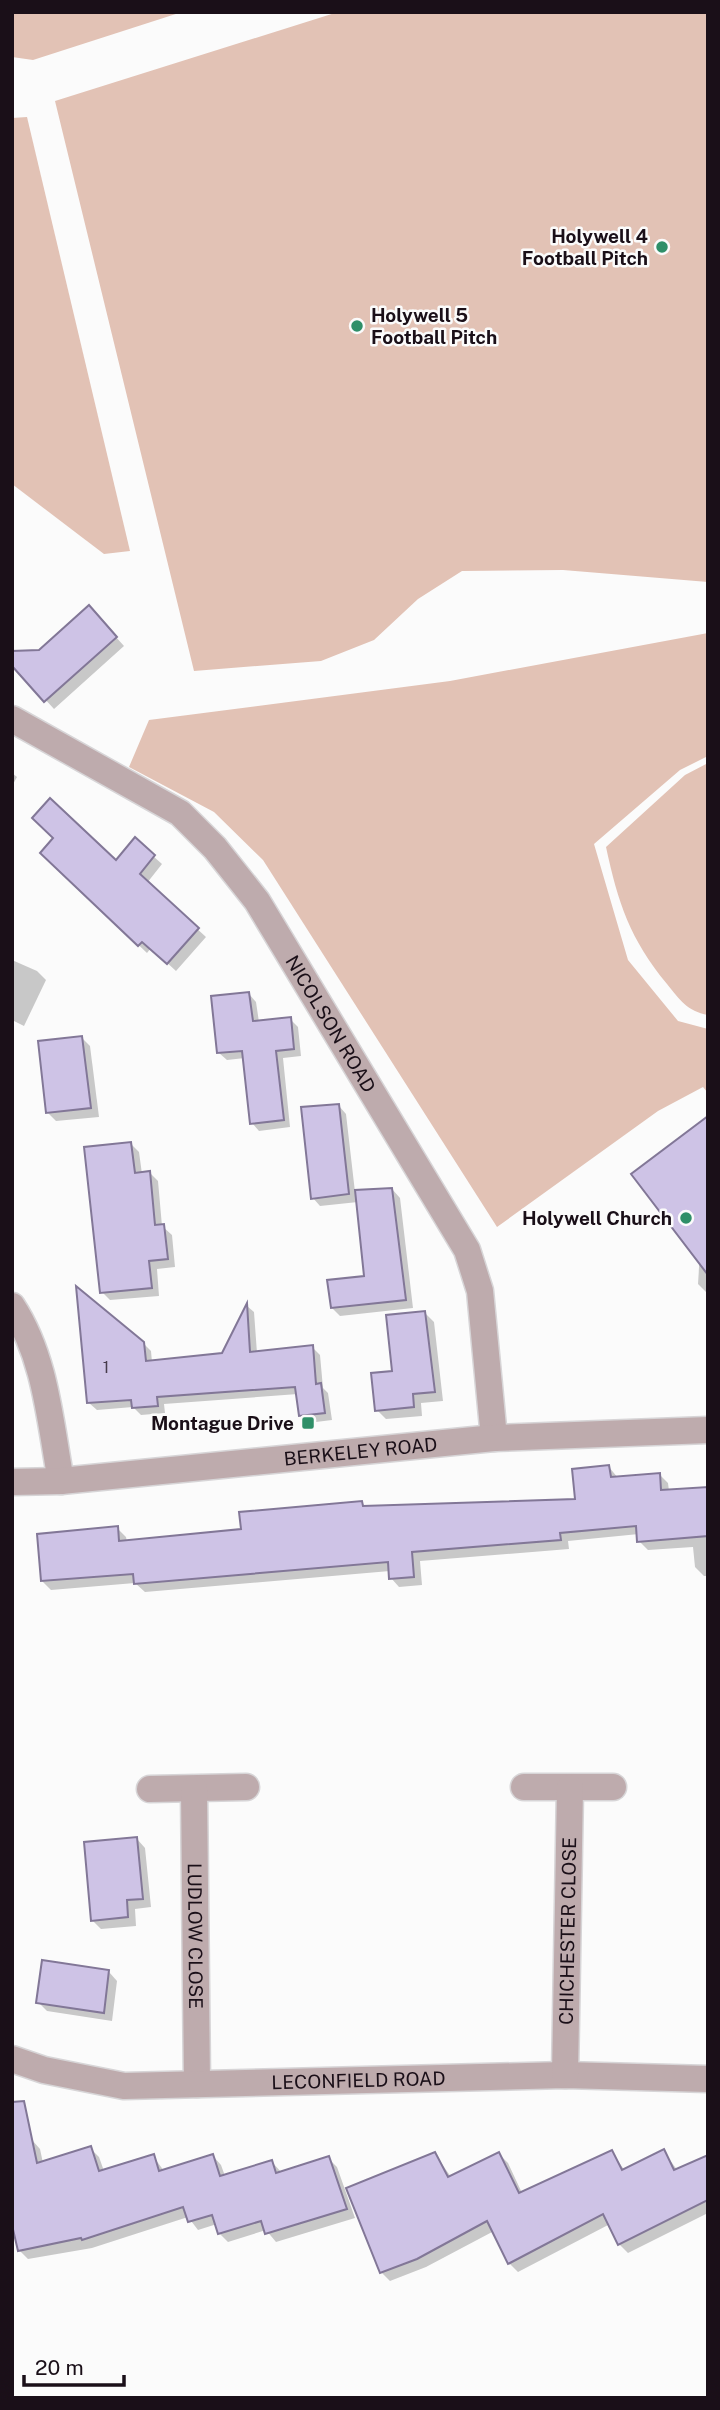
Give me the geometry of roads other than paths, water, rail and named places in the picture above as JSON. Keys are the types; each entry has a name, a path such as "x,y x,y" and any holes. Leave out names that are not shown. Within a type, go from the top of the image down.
{"street":[{"name":"NICOLSON ROAD","path":"12,719 180,813 215,848 257,901 467,1250 480,1291 494,1438"},
{"path":"12,1306 23,1322 42,1375 61,1482"},
{"name":"BERKELEY ROAD","path":"12,1482 61,1482 494,1438 708,1430"},
{"path":"150,1789 246,1787"},
{"path":"523,1787 613,1787"},
{"name":"CHICHESTER CLOSE","path":"565,2074 570,1787"},
{"name":"LUDLOW CLOSE","path":"194,1789 197,2084"},
{"name":"LECONFIELD ROAD","path":"12,2059 44,2070 124,2086 565,2074 708,2079"}],"place":[{"name":"Holywell 4 Football Pitch","path":"662,247"},
{"name":"Holywell 5 Football Pitch","path":"357,326"},
{"name":"Holywell Church","path":"686,1218"},
{"name":"Montague Drive","path":"308,1423"}]}
